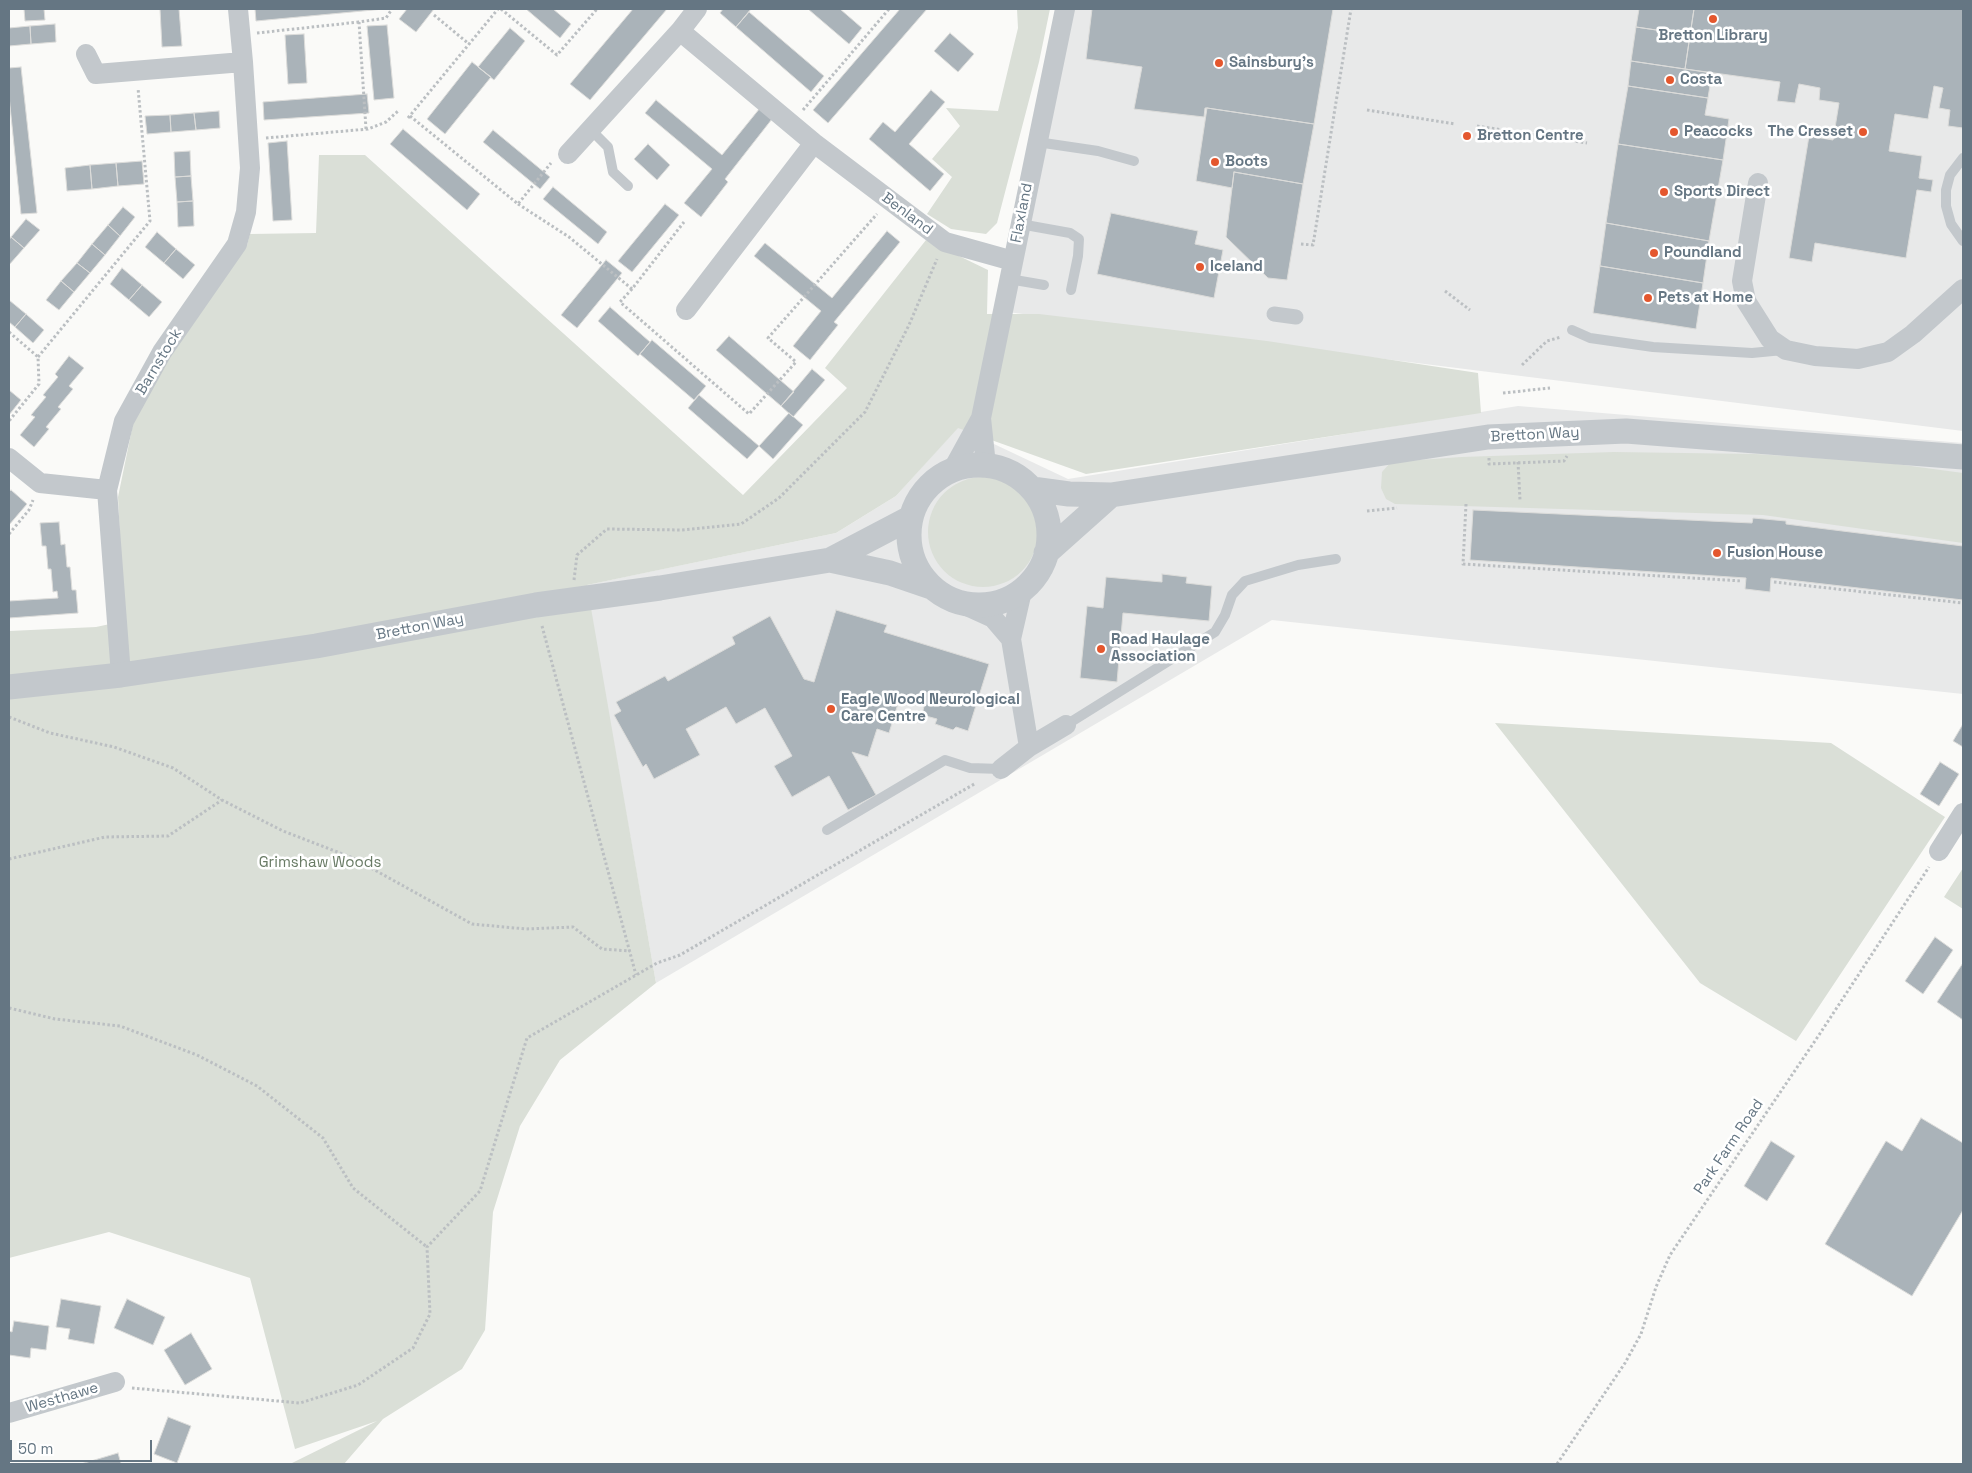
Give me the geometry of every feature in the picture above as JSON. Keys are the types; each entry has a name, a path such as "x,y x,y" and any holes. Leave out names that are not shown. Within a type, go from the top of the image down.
{"street":[{"name":"Barnstock","path":"121,675 107,490 124,421 162,352 238,244 246,212 250,168 238,9"},
{"path":"570,152 680,31 697,9"},
{"name":"Flaxland","path":"953,469 981,418 1065,9"},
{"name":"Benland","path":"680,31 814,143 944,242 1011,270"},
{"path":"86,54 96,74 243,62"},
{"path":"686,310 814,143"},
{"path":"1758,183 1742,281 1746,301 1756,319 1770,339 1786,350 1815,356 1858,358 1888,352 1913,334 1963,289"},
{"path":"1274,314 1296,317"},
{"name":"Flaxland","path":"981,418 986,465"},
{"name":"Bretton Way","path":"1032,489 1069,494 1111,495 1371,454 1488,437 1525,434 1626,431 1963,457"},
{"path":"9,458 40,483 107,490"},
{"path":"960,603 982,606 1004,601 1022,591 1034,578 1043,563 1046,553 1048,524 1043,505 1032,489 1019,477 1003,469 986,465 969,465 953,469 938,477 926,488 916,502 910,518 908,536 911,555 919,572 931,587 945,597 993,618 1011,639"},
{"path":"1046,553 1111,495"},
{"name":"Bretton Way","path":"9,687 121,675 316,646 536,605 660,588 830,560 910,518"},
{"name":"Bretton Way","path":"830,560 890,572 931,587"},
{"path":"1022,591 1011,639 1029,746"},
{"path":"1001,769 1029,746 1066,725"},
{"path":"1938,851 1963,813"},
{"name":"Westhawe","path":"9,1413 115,1382"}],"lane":[{"path":"591,130 608,147 613,172 628,186"},
{"path":"1037,142 1098,151 1134,161"},
{"path":"1963,158 1950,175 1946,190 1946,206 1951,224 1963,241"},
{"path":"1020,224 1070,233 1079,239 1078,256 1071,290"},
{"path":"1011,270 1044,285"},
{"path":"1568,333 1653,347 1752,353 1786,350"},
{"path":"1066,725 1214,632 1225,615 1232,595 1245,581 1298,566 1336,559"},
{"path":"827,830 945,760 970,768 1001,769"}],"path":[{"path":"240,34 386,18 392,9"},
{"path":"597,9 557,55 499,9 409,117 518,204 569,238 632,289"},
{"path":"791,123 889,9"},
{"path":"1301,244 1314,246 1351,9"},
{"path":"434,15 469,44"},
{"path":"359,22 366,129"},
{"path":"9,421 39,384 38,357 150,221 136,71"},
{"path":"1368,110 1456,124"},
{"path":"248,140 366,129 386,122 398,111"},
{"path":"1477,126 1586,143"},
{"path":"518,204 562,150 570,152"},
{"path":"684,222 620,302 749,414 796,362 768,338 889,200"},
{"path":"572,600 577,554 607,530 682,530 741,524 779,498 865,412 909,324 944,242"},
{"path":"1446,291 1470,310"},
{"path":"9,332 38,357"},
{"path":"1522,365 1547,341 1568,333"},
{"path":"1503,393 1550,388"},
{"path":"1518,462 1520,500"},
{"path":"9,534 29,510 40,483"},
{"path":"1466,504 1463,564 1742,581"},
{"path":"1367,511 1397,508"},
{"path":"1774,582 1963,603"},
{"path":"536,605 636,975"},
{"path":"9,716 50,733 114,747 172,768 222,800 284,831 353,858 472,924 526,929 573,927 602,949 630,951"},
{"path":"115,1382 129,1388 300,1403 358,1385 413,1348 430,1314 427,1247 480,1191 527,1038 657,963 680,955 1001,769"},
{"path":"9,860 105,837 168,836 222,800"},
{"name":"Park Farm Road","path":"1557,1464 1625,1364 1641,1334 1656,1287 1670,1255 1819,1036 1938,851"},
{"path":"9,1008 55,1019 120,1026 197,1055 257,1086 323,1138 353,1188 427,1247"}],"shaded area":[{"name":"Bretton Centre","path":"1069,9 1963,9 1963,431 1007,312"},
{"path":"1518,406 1963,443 1963,694 1272,620 656,983 586,585 836,533 896,496 958,427 1068,479"}],"green space":[{"path":"1017,9 1050,9 1039,62 997,223 986,234 951,229 927,214 952,177 932,159 960,126 946,108 998,111 1018,28"},
{"name":"Grimshaw Woods","path":"319,155 365,155 743,495 847,388 825,368 926,240 988,270 987,314 1039,314 1267,341 1478,373 1481,413 1086,474 958,428 896,496 836,533 587,585 656,983 560,1060 520,1126 493,1212 485,1330 462,1369 383,1419 344,1464 290,1464 377,1421 295,1449 250,1278 109,1232 9,1258 9,631 96,627 124,621 118,497 133,424 170,355 247,245 250,234 316,233"},
{"path":"1614,452 1755,454 1881,462 1963,473 1963,543 1763,515 1395,504 1386,499 1381,488 1382,472 1391,462 1461,457"},
{"path":"983,477 1004,481 1022,493 1034,511 1038,532 1034,553 1022,571 1004,583 983,587 962,583 944,571 932,553 928,532 932,511 944,493 962,481"},
{"path":"1495,723 1831,743 1945,817 1796,1041 1700,983"},
{"path":"1963,868 1963,909 1944,897"}],"building":[{"path":"24,9 44,9 45,20 25,21"},
{"path":"160,9 179,9 182,46 162,47"},
{"path":"255,9 384,9 256,21"},
{"path":"407,9 434,9 416,32 399,19"},
{"path":"526,9 553,9 571,24 560,38"},
{"path":"633,9 667,9 590,100 570,84"},
{"path":"723,9 751,9 736,27 720,13"},
{"path":"808,9 840,9 862,28 849,44"},
{"path":"900,9 927,9 828,123 813,110"},
{"name":"Sainsbury's","path":"1092,9 1333,9 1314,124 1207,108 1205,108 1204,117 1134,109 1142,67 1086,59"},
{"path":"1639,9 1694,9 1690,35 1636,27"},
{"name":"The Cresset","path":"1694,9 1963,9 1963,128 1948,126 1950,110 1939,108 1943,88 1934,86 1928,119 1895,114 1889,151 1922,156 1919,178 1933,180 1931,192 1917,190 1906,258 1815,243 1812,262 1789,258 1809,136 1833,140 1839,103 1819,100 1820,88 1799,84 1795,103 1777,101 1780,82 1685,69"},
{"path":"749,12 824,76 811,92 736,27"},
{"path":"55,24 56,42 31,44 30,26"},
{"path":"387,25 394,98 374,100 367,26"},
{"path":"30,26 31,44 9,46 9,28"},
{"path":"1636,27 1690,35 1685,69 1631,61"},
{"path":"510,28 525,41 494,80 478,67"},
{"path":"950,33 974,54 958,72 934,51"},
{"path":"304,34 307,83 288,84 285,35"},
{"name":"Costa","path":"1631,61 1712,73 1708,98 1628,86"},
{"path":"472,62 491,77 445,134 427,119"},
{"path":"21,67 37,213 21,214 9,96 9,68"},
{"name":"Peacocks","path":"1628,86 1708,98 1705,115 1729,119 1723,160 1618,144"},
{"path":"931,90 945,102 909,144 944,174 930,191 869,139 883,122 895,132"},
{"path":"367,94 369,113 264,120 263,102"},
{"path":"656,100 722,155 760,108 772,119 725,179 728,182 701,217 684,203 712,169 645,113"},
{"name":"Boots","path":"1207,108 1314,124 1303,184 1234,172 1232,188 1196,181"},
{"path":"219,111 220,128 196,130 194,113"},
{"path":"194,113 196,130 171,132 170,115"},
{"path":"170,115 171,132 147,134 145,116"},
{"path":"403,129 480,194 467,210 390,144"},
{"path":"493,130 550,177 540,189 483,142"},
{"path":"287,141 292,220 273,221 268,143"},
{"path":"648,144 670,165 657,180 634,159"},
{"name":"Sports Direct","path":"1618,144 1723,160 1709,241 1606,223"},
{"path":"190,151 191,176 175,177 174,152"},
{"path":"142,161 144,184 118,186 116,163"},
{"path":"116,163 118,186 92,189 90,165"},
{"path":"90,165 92,189 67,191 65,168"},
{"path":"1234,172 1303,184 1287,280 1268,278 1226,237"},
{"path":"191,176 193,201 177,202 175,177"},
{"path":"553,187 607,232 598,244 543,199"},
{"path":"193,201 194,226 178,227 177,202"},
{"path":"665,204 679,215 632,272 618,261"},
{"path":"123,207 135,217 120,236 108,225"},
{"path":"1111,213 1198,231 1195,244 1223,250 1214,298 1097,274"},
{"path":"26,219 40,230 24,248 11,237"},
{"name":"Poundland","path":"1606,223 1709,241 1703,283 1600,266"},
{"path":"108,225 120,236 105,255 92,244"},
{"path":"887,231 900,242 834,322 838,325 810,360 793,346 821,311 754,256 765,243 832,298"},
{"path":"157,232 176,249 164,263 145,247"},
{"path":"11,237 24,248 9,265 9,240"},
{"path":"92,244 105,255 90,273 77,263"},
{"path":"176,249 195,265 183,279 164,263"},
{"path":"606,260 622,273 577,328 561,315"},
{"path":"77,263 90,273 74,292 61,281"},
{"name":"Pets at Home","path":"1600,266 1703,283 1696,329 1593,313"},
{"path":"122,268 142,285 129,300 110,284"},
{"path":"61,281 74,292 59,310 46,300"},
{"path":"142,285 162,302 149,317 129,300"},
{"path":"9,300 26,314 15,327 9,322"},
{"path":"610,307 650,342 638,356 598,321"},
{"path":"26,314 44,330 33,343 15,327"},
{"path":"729,336 794,392 781,406 716,350"},
{"path":"652,340 706,386 694,400 640,354"},
{"path":"69,356 84,368 69,386 73,389 58,407 61,409 46,427 49,429 34,447 20,435 35,417 31,415 46,397 43,395 58,377 55,374"},
{"path":"812,369 825,380 793,417 781,406"},
{"path":"9,390 21,400 9,415"},
{"path":"699,395 759,446 747,459 688,408"},
{"path":"789,413 803,425 773,459 759,446"},
{"path":"11,490 27,504 9,525 9,492"},
{"name":"Fusion House","path":"1473,510 1752,523 1753,518 1786,521 1786,524 1963,546 1963,600 1771,578 1770,592 1745,589 1746,578 1470,560"},
{"path":"59,522 61,545 65,544 67,567 70,567 72,590 76,590 78,613 9,618 9,601 58,598 57,591 53,592 46,546 42,546 40,523"},
{"name":"Road Haulage Association","path":"1162,574 1187,577 1186,583 1212,586 1209,621 1123,613 1117,682 1080,678 1087,606 1103,608 1106,577 1162,582"},
{"name":"Eagle Wood Neurological Care Centre","path":"836,610 887,625 884,632 989,664 968,731 956,727 953,730 935,724 937,719 922,715 925,702 901,694 889,733 877,729 868,757 852,752 876,795 848,810 829,776 792,797 774,766 792,756 765,708 736,724 726,707 686,729 700,755 654,779 646,764 643,767 614,715 621,711 616,702 665,676 668,681 735,644 732,637 770,616 804,679 814,682"},
{"path":"1963,724 1963,747 1953,741"},
{"path":"1940,762 1959,774 1939,806 1920,794"},
{"path":"1935,937 1953,950 1923,994 1905,981"},
{"path":"1963,963 1963,1020 1937,1002"},
{"path":"1921,1118 1963,1143 1963,1210 1912,1296 1825,1244 1886,1141 1902,1151"},
{"path":"1771,1141 1795,1156 1767,1201 1744,1186"},
{"path":"61,1299 101,1306 94,1344 68,1339 70,1329 56,1327"},
{"path":"127,1299 165,1317 153,1345 114,1328"},
{"path":"14,1321 49,1326 46,1350 31,1348 30,1358 9,1355 9,1331 12,1332"},
{"path":"191,1333 212,1369 185,1385 164,1350"},
{"path":"168,1417 191,1426 177,1463 154,1454"},
{"path":"118,1453 121,1464 81,1464"}],"place":[{"name":"Bretton Library","path":"1713,19"},
{"name":"Sainsbury's","path":"1219,63"},
{"name":"Costa","path":"1670,80"},
{"name":"Peacocks","path":"1674,132"},
{"name":"The Cresset","path":"1863,132"},
{"name":"Bretton Centre","path":"1467,136"},
{"name":"Boots","path":"1215,162"},
{"name":"Sports Direct","path":"1664,192"},
{"name":"Poundland","path":"1654,253"},
{"name":"Iceland","path":"1200,267"},
{"name":"Pets at Home","path":"1648,298"},
{"name":"Fusion House","path":"1717,553"},
{"name":"Road Haulage Association","path":"1101,649"},
{"name":"Eagle Wood Neurological Care Centre","path":"831,709"}]}
